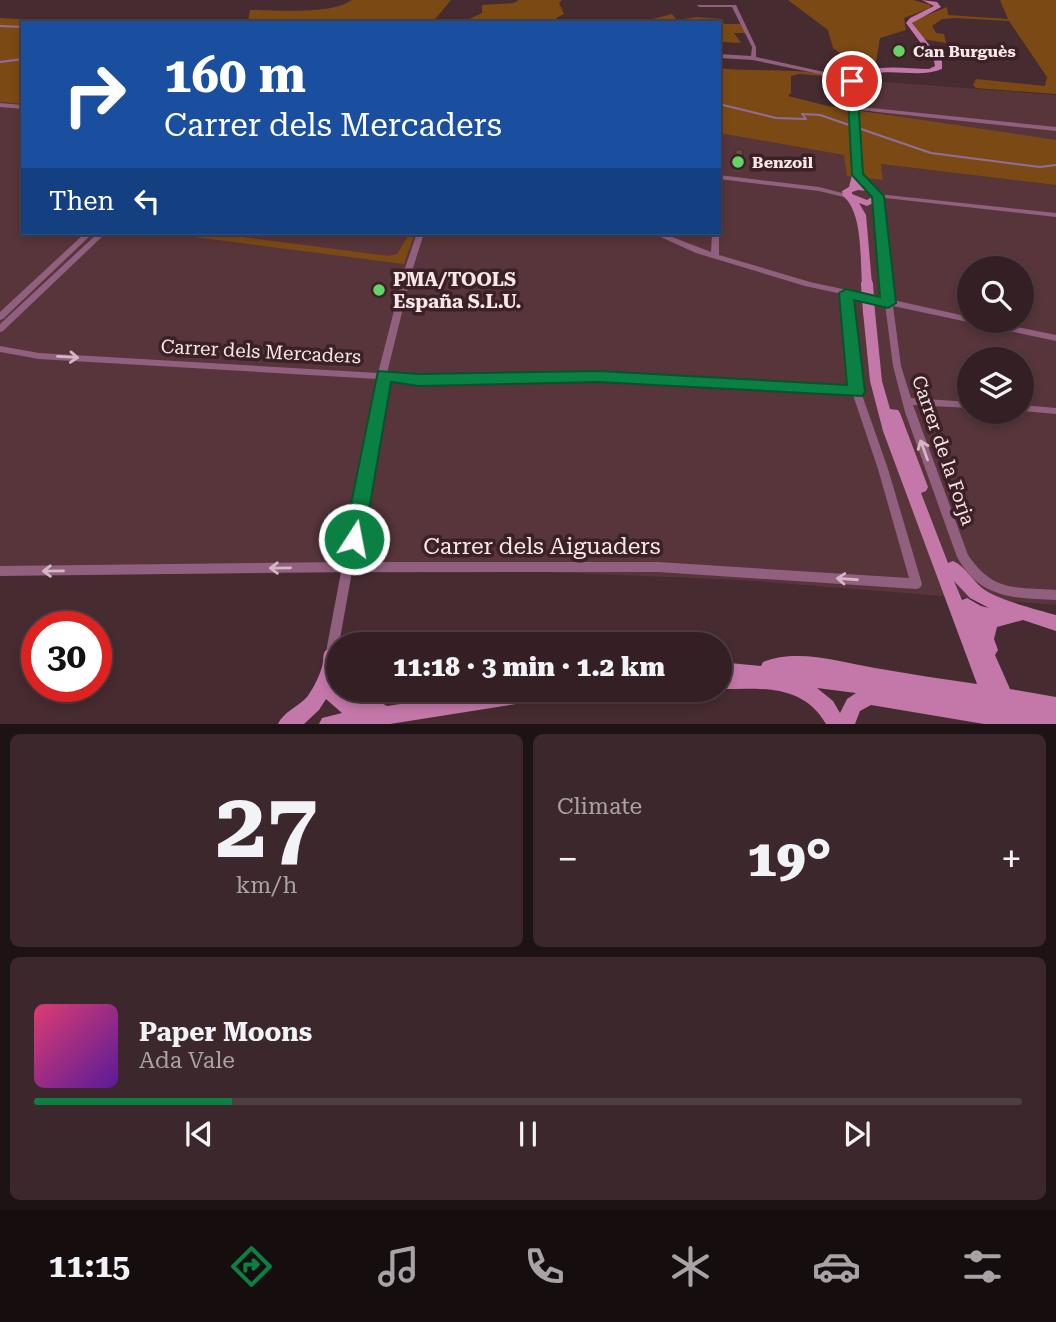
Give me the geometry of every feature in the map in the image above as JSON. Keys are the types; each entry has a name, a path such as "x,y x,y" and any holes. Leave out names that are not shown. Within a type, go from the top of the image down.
{"main road":[{"path":"874,197 858,175 851,106 853,79 877,72 926,71 939,67 938,61 909,23 938,7 925,0"},
{"path":"858,175 851,192 860,215 876,381 890,430 965,611 966,628 1013,723"},
{"path":"851,192 874,197"},
{"path":"851,192 874,197"},
{"path":"860,215 874,197"},
{"path":"874,360 953,568 961,602 992,667"},
{"path":"953,568 976,593 989,601 1056,623"},
{"path":"961,602 989,601"},
{"path":"961,602 981,616 999,617 1024,612"},
{"path":"999,617 990,622 986,639 999,723"},
{"path":"757,672 778,666 806,667 1056,706"},
{"path":"732,671 832,680 1056,717"},
{"path":"287,723 307,713 321,694 326,676"},
{"path":"732,680 776,681 810,690 824,702 836,723"},
{"path":"846,723 848,710 855,701 871,696 1043,723"},
{"path":"343,702 348,706 394,713"},
{"path":"328,723 467,702"}],"street":[{"path":"699,6 734,6 754,47 753,58"},
{"path":"721,56 753,58 853,79"},
{"path":"0,105 21,107"},
{"path":"851,106 872,109"},
{"path":"851,106 1056,129"},
{"path":"721,177 851,192"},
{"path":"874,197 1056,215"},
{"name":"Carrer de la Forja","path":"874,197 897,366 963,557 979,580 1004,591 1056,595"},
{"path":"0,317 87,235"},
{"path":"0,329 100,235"},
{"path":"336,632 384,376 409,268 420,235"},
{"path":"661,235 715,256 846,293 957,317"},
{"path":"715,256 716,235"},
{"path":"846,293 856,392"},
{"path":"1032,333 1056,338"},
{"name":"Carrer dels Mercaders","path":"0,349 39,356 419,380 598,377 856,392"},
{"name":"Carrer dels Aiguaders","path":"0,571 659,567 916,584 883,469 856,392"},
{"path":"907,401 957,404"},
{"path":"1034,409 1056,411"}],"shaded area":[{"path":"352,0 451,0 434,21 248,21 250,10 318,10 343,5"},
{"path":"519,0 562,0 559,3 564,14 556,18 558,21 465,21 482,13 482,5 514,3"},
{"path":"788,0 913,0 931,5 930,8 904,18 906,30 880,38 875,68 850,76 843,74 840,64 844,56 833,48 828,30"},
{"path":"1000,0 1056,0 1056,94 976,88 973,85 976,79 1045,86 1047,77 1009,21 942,19 932,26 936,33 944,34 946,43 923,39 912,24 917,19 947,7 948,15 1008,19"},
{"path":"672,14 677,20 697,17 722,19 724,24 741,24 746,33 734,33 741,43 723,42 721,21 649,20"},
{"path":"0,18 59,21 21,21 21,104 0,102"},
{"path":"721,68 792,71 835,77 799,74 791,76 791,93 788,96 828,106 1056,140 1056,185 881,164 883,180 847,176 844,155 721,133"},
{"path":"871,81 1056,95 1056,140 957,127 873,112 865,97"},
{"path":"0,102 21,104 21,235 721,235 721,133 844,155 848,176 883,180 881,164 1056,185 1056,605 741,580 544,572 0,575"},
{"path":"179,235 227,235 389,256 397,254 409,235 414,235 404,264"}],"building":[{"name":"Benzoil","path":"736,149 743,150 742,168 734,167"}],"waterway":[{"path":"0,26 21,27"},
{"path":"0,62 21,59"},
{"path":"721,104 776,118 806,119 802,114 820,115 931,153 1040,167 1056,165"}],"place":[{"name":"Can Burguès","path":"899,51"},
{"name":"Benzoil","path":"738,162"},
{"name":"PMA/TOOLS España S.L.U.","path":"379,290"}],"route":[{"path":"354,539 384,376 419,380 598,377 856,392 846,293 888,303 876,200 878,196 858,175 850,88 852,81"}]}
